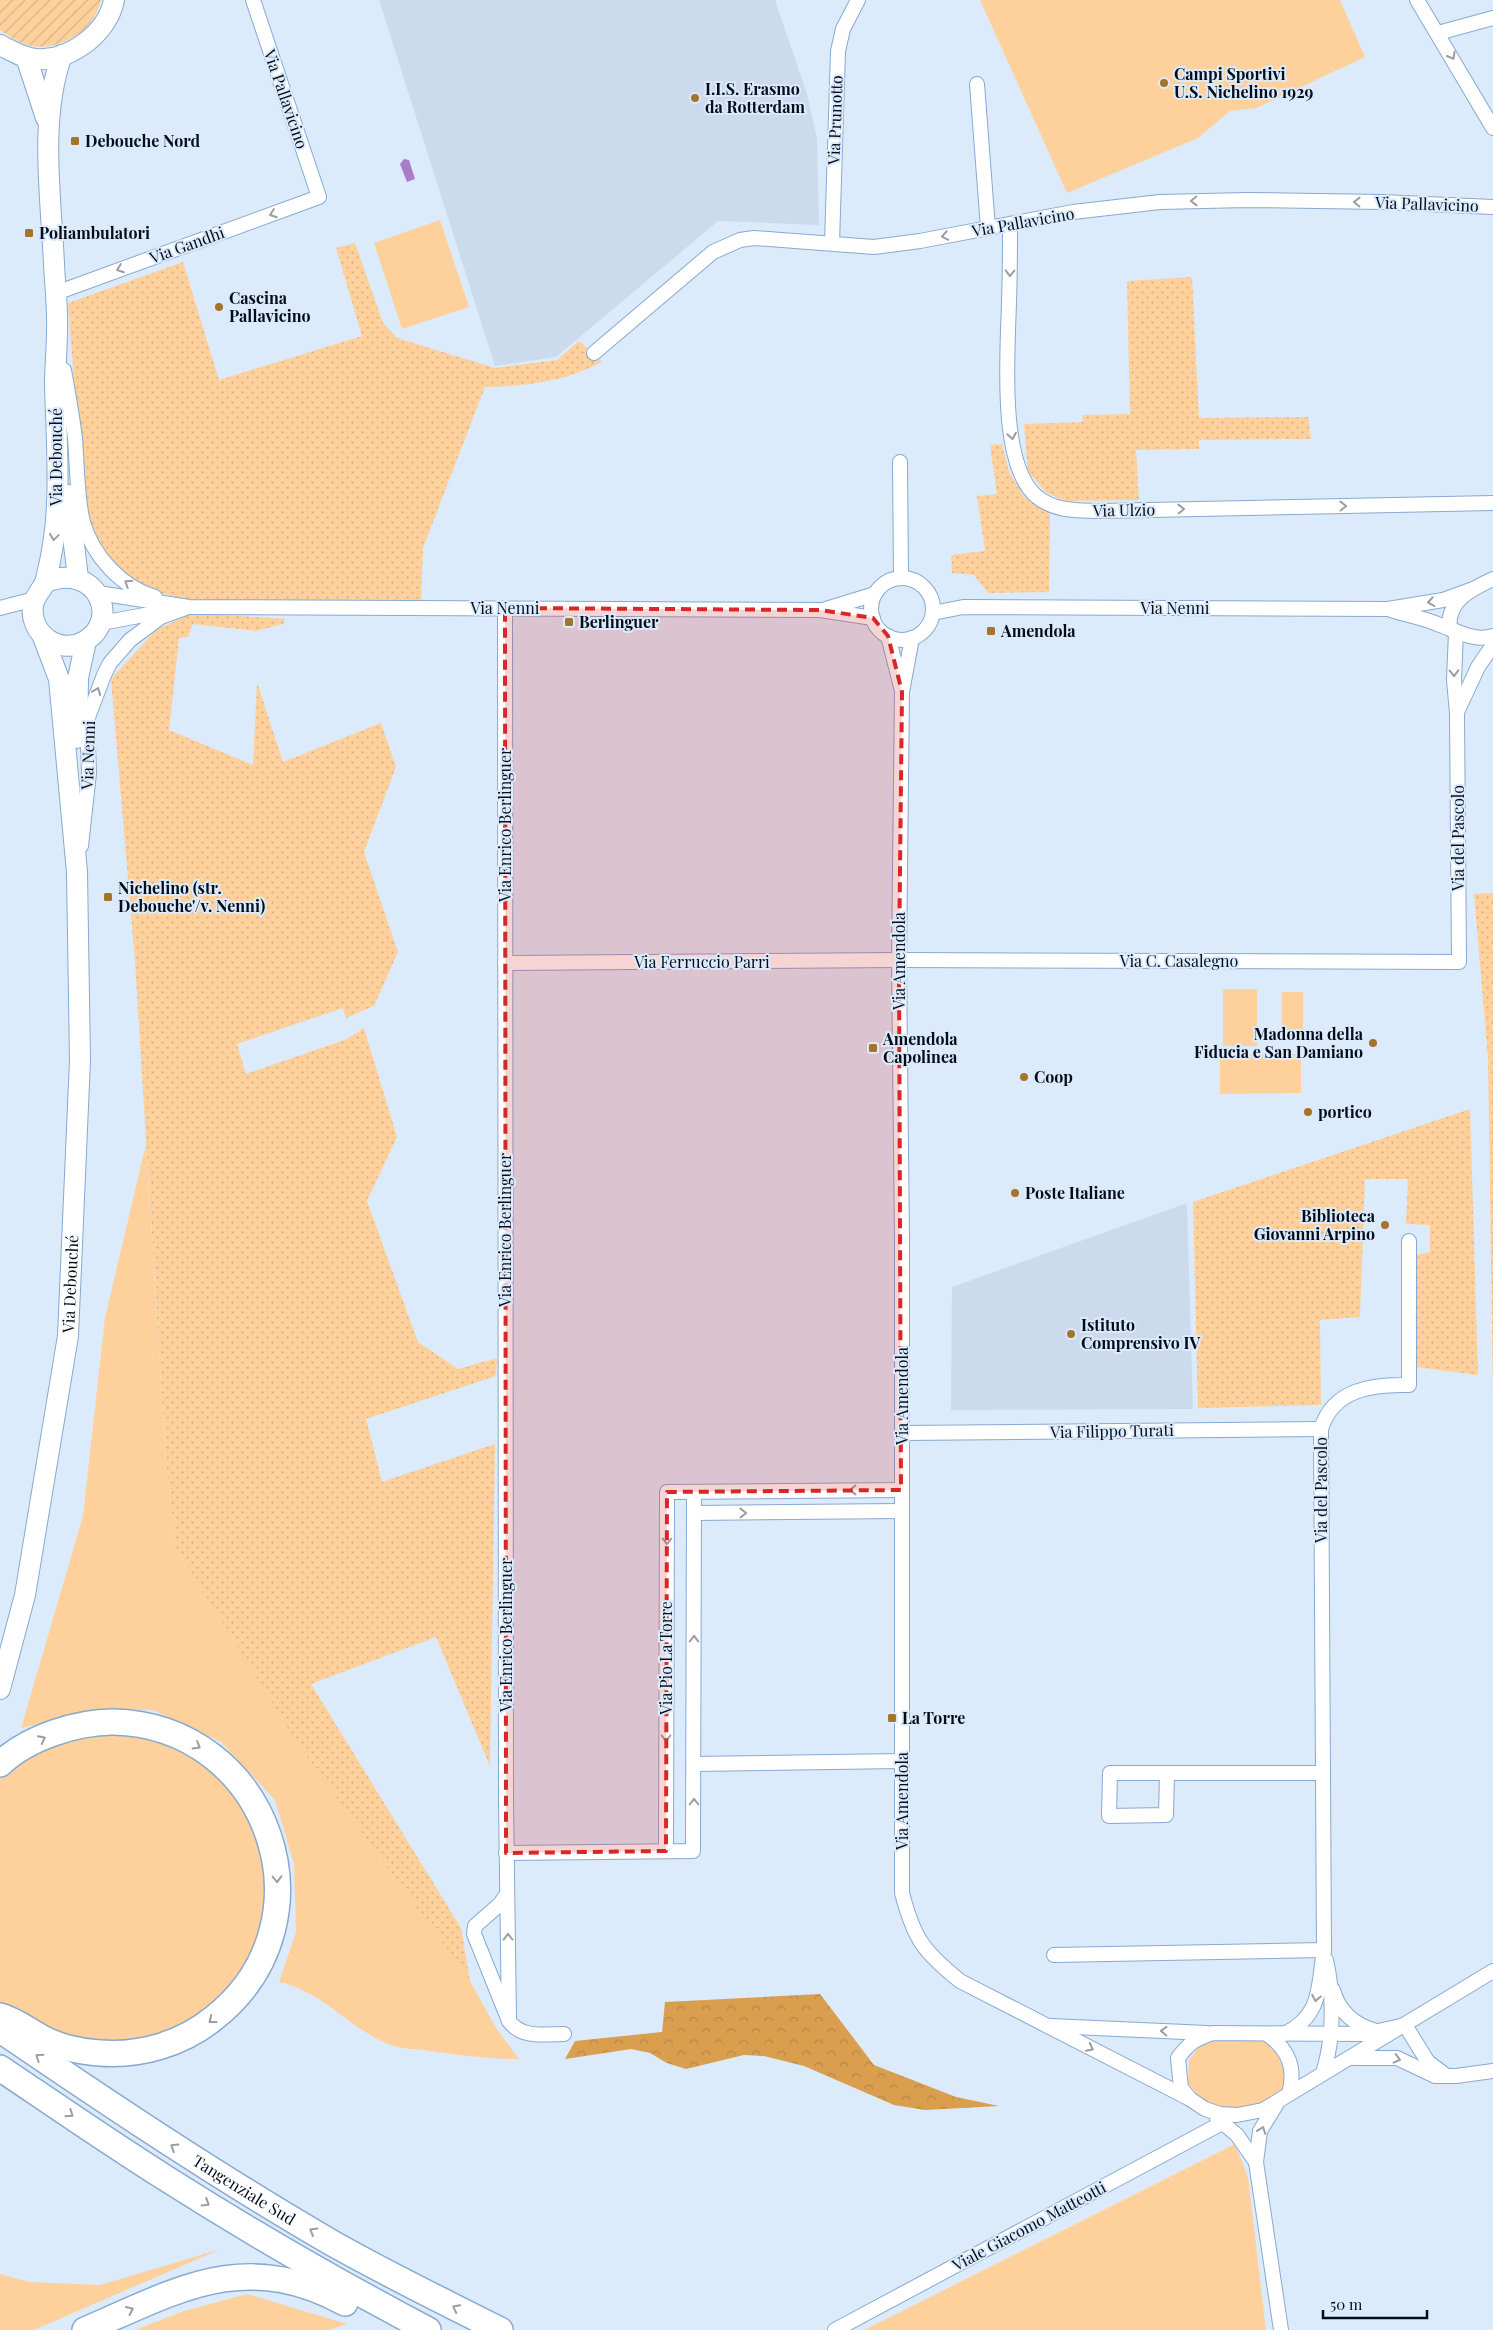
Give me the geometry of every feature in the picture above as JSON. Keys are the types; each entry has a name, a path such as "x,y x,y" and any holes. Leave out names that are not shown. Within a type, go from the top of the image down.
{"highway":[{"path":"0,1764 47,1736 73,1727 99,1722 148,1725 174,1734 213,1756 246,1790 267,1829 274,1852 278,1882 275,1918 263,1959 251,1980 223,2012 184,2038 160,2047 128,2053 99,2053 68,2047 0,2016"},
{"name":"Tangenziale Sud","path":"0,2030 145,2128 334,2244 500,2330"},
{"name":"Tangenziale Sud","path":"0,2068 226,2216 307,2264 428,2330"},
{"path":"85,2330 166,2295 222,2279 249,2276 274,2277 323,2291 396,2330"}],"main road":[{"path":"0,45 26,57 37,59 62,55 84,44 101,28 114,0"},
{"name":"Via Debouché","path":"62,55 54,76 49,127 57,331 55,370 57,504 54,537 38,599 36,627 43,636 59,678 78,866"},
{"name":"Via Debouché","path":"26,57 49,127"},
{"name":"Via Debouché","path":"57,331 64,370 68,509 78,578"},
{"path":"38,599 67,576 78,578 88,583 98,594 102,612 101,623"},
{"name":"Via Debouché","path":"0,1689 25,1595 68,1336 80,1060 78,866 80,773 76,715 78,678 86,640 101,623"},
{"path":"43,636 53,643 64,646 75,645 86,640"}],"street":[{"name":"Via Pallavicino","path":"253,0 319,197"},
{"name":"Via Prunotto","path":"832,243 838,51 843,29 858,0"},
{"path":"1417,0 1493,128"},
{"path":"1438,33 1493,18"},
{"path":"977,84 988,228"},
{"name":"Via Gandhi","path":"56,293 319,197"},
{"name":"Via Pallavicino","path":"594,353 713,252 724,246 754,238 874,246 1010,225 1073,212 1160,202 1246,200 1382,202 1493,207"},
{"name":"Via Ulzio","path":"1010,225 1007,383 1010,427 1022,479 1045,502 1065,510 1101,511 1493,503"},
{"name":"Via Nenni","path":"64,370 73,425 83,522 96,550 112,572 145,594 189,606"},
{"path":"900,462 901,578"},
{"path":"901,578 917,582 927,590 933,606 930,623 923,632 912,638 900,640 888,636 878,628 873,618 872,606 875,594 883,585 901,578"},
{"path":"1472,589 1493,579"},
{"name":"Via Nenni","path":"933,606 1388,609 1443,600 1472,589"},
{"name":"Via del Pascolo","path":"1459,962 1457,713 1453,631 1449,619 1452,609 1461,597 1472,589"},
{"name":"Via Nenni","path":"98,594 189,606 394,610 505,608 820,610 873,618"},
{"name":"Via Nenni","path":"820,610 875,594"},
{"path":"0,609 38,599"},
{"name":"Via Nenni","path":"101,623 189,606"},
{"name":"Via Nenni","path":"78,866 89,773 88,720 98,689 110,663 130,640 161,617 189,606"},
{"name":"Via Enrico Berlinguer","path":"505,608 506,1852 509,2021"},
{"name":"Via Nenni","path":"1388,609 1475,637 1493,636"},
{"name":"Via Amendola","path":"888,636 902,692"},
{"name":"Via Amendola","path":"912,638 902,692 899,960 902,1894 909,1918 920,1942 938,1963 960,1981 1190,2099"},
{"name":"Via del Pascolo","path":"1457,713 1478,667 1493,644"},
{"name":"Via Ferruccio Parri","path":"505,963 899,960"},
{"name":"Via C. Casalegno","path":"899,960 1459,962"},
{"name":"Via del Pascolo","path":"1284,2034 1302,2023 1312,2012 1316,2004 1324,1950 1321,1428 1325,1416 1345,1396 1372,1386 1408,1385 1409,1240"},
{"name":"Via Filippo Turati","path":"902,1433 1321,1428"},
{"name":"Via Pio La Torre","path":"694,1492 693,1851 666,1851 667,1492 901,1490"},
{"path":"694,1513 901,1511"},
{"path":"694,1764 902,1761"},
{"path":"1167,1773 1166,1816 1109,1816 1110,1773 1167,1773 1323,1773"},
{"path":"506,1852 666,1851"},
{"path":"507,1894 500,1904 475,1926 474,1934 509,2021 516,2030 524,2034 564,2034"},
{"path":"1054,1955 1324,1950"},
{"name":"Via del Pascolo","path":"1324,1950 1335,1998 1343,2012 1353,2021 1377,2032"},
{"path":"485,1961 493,1967 499,1967 508,1958"},
{"path":"1205,2109 1220,2114 1237,2115 1264,2110 1493,1971"},
{"name":"Via del Pascolo","path":"1323,2073 1330,2053 1331,1982"},
{"path":"1256,2162 1247,2146 1224,2122 1190,2099 1181,2088 1178,2058 1188,2044 1197,2038 1213,2033 1365,2034 1405,2025"},
{"path":"1405,2025 1428,2062 1447,2076"},
{"name":"Via Amendola","path":"1047,2026 1213,2033"},
{"path":"1267,2034 1282,2046 1292,2067 1292,2080 1283,2098 1260,2131 1256,2162 1281,2330"},
{"path":"1348,2058 1363,2056 1397,2058 1435,2076 1493,2071"},
{"name":"Viale Giacomo Matteotti","path":"835,2330 1224,2122"}],"highlighted area":[{"path":"505,608 820,610 873,618 888,636 902,692 899,960 901,1490 667,1492 666,1851 506,1853"}],"shaded area":[{"path":"0,0 101,0 98,11 85,29 65,41 43,47 23,43 0,30"},
{"path":"379,0 775,0 807,94 817,139 819,225 718,221 556,357 495,366"},
{"name":"Campi Sportivi U.S. Nichelino 1929","path":"980,0 1340,0 1365,57 1256,108 1230,111 1198,138 1067,193"},
{"path":"404,159 409,160 415,179 407,182 400,164"},
{"path":"440,220 469,307 402,329 374,243"},
{"path":"355,243 383,323 397,338 495,368 557,360 579,341 602,362 574,374 545,382 485,387 423,548 421,602 189,600 156,591 141,585 127,576 104,554 95,539 85,512 80,478 68,303 183,262 219,380 362,336 336,248"},
{"path":"1192,277 1199,418 1308,417 1311,439 1199,440 1199,449 1136,450 1139,500 1066,501 1047,493 1028,472 1024,424 1083,422 1082,415 1130,414 1127,281"},
{"path":"1002,444 1009,472 1024,497 1050,512 1049,592 988,593 974,575 952,573 951,555 985,551 977,496 997,494 990,445"},
{"path":"193,613 285,619 283,624 256,631 193,624 188,637 179,638 169,730 253,765 257,682 283,762 381,723 396,767 364,852 398,952 374,1006 346,1018 343,1008 237,1044 246,1074 347,1039 364,1028 397,1137 367,1201 418,1342 458,1369 497,1358 496,1376 366,1419 382,1482 495,1444 490,1766 436,1637 311,1684 461,1928 470,1981 299,1746 176,1548 166,1462 135,962 111,679 156,630"},
{"path":"1493,893 1493,1396 1488,1058 1474,894"},
{"path":"1223,989 1257,989 1257,1046 1223,1046"},
{"path":"1282,992 1303,992 1303,1031 1282,1031"},
{"path":"1220,1054 1301,1054 1301,1093 1220,1094"},
{"path":"1470,1109 1478,1375 1416,1367 1417,1255 1430,1252 1430,1225 1406,1224 1408,1179 1365,1179 1360,1317 1320,1320 1321,1405 1198,1408 1193,1202"},
{"path":"146,1144 166,1462 176,1548 470,1981 496,2028 519,2059 472,2056 395,2046 362,2030 309,1994 279,1982 296,1932 294,1864 275,1800 221,1742 153,1710 94,1711 21,1728 83,1516 105,1318"},
{"name":"Istituto Comprensivo IV","path":"1187,1203 1193,1409 951,1410 952,1287"},
{"path":"115,1732 148,1737 181,1749 208,1767 242,1803 264,1856 265,1912 246,1969 213,2008 161,2037 97,2044 39,2027 0,2002 0,1779 27,1758 53,1745 66,1740"},
{"path":"1265,2039 1276,2043 1287,2074 1283,2091 1266,2104 1245,2110 1222,2110 1201,2099 1188,2083 1189,2060 1204,2040"},
{"path":"1235,2144 1248,2177 1266,2330 864,2330"},
{"path":"221,2249 34,2330 0,2330 0,2274 29,2282 100,2285"},
{"path":"247,2294 347,2324 329,2330 135,2330 184,2311"}],"green space":[{"path":"820,1994 874,2065 956,2097 999,2106 925,2110 894,2105 804,2066 764,2056 744,2055 686,2069 667,2063 650,2053 631,2049 565,2059 575,2041 662,2032 665,2002"}],"place":[{"name":"Campi Sportivi U.S. Nichelino 1929","path":"1164,83"},
{"name":"I.I.S. Erasmo da Rotterdam","path":"695,98"},
{"name":"Debouche Nord","path":"75,141"},
{"name":"Poliambulatori","path":"29,233"},
{"name":"Cascina Pallavicino","path":"219,307"},
{"name":"Berlinguer","path":"569,622"},
{"name":"Amendola","path":"991,631"},
{"name":"Nichelino (str. Debouche'/v. Nenni)","path":"108,897"},
{"name":"Madonna della Fiducia e San Damiano","path":"1373,1043"},
{"name":"Amendola Capolinea","path":"873,1048"},
{"name":"Coop","path":"1024,1077"},
{"name":"portico","path":"1308,1112"},
{"name":"Poste Italiane","path":"1015,1193"},
{"name":"Biblioteca Giovanni Arpino","path":"1385,1225"},
{"name":"Istituto Comprensivo IV","path":"1071,1334"},
{"name":"La Torre","path":"892,1718"}]}
